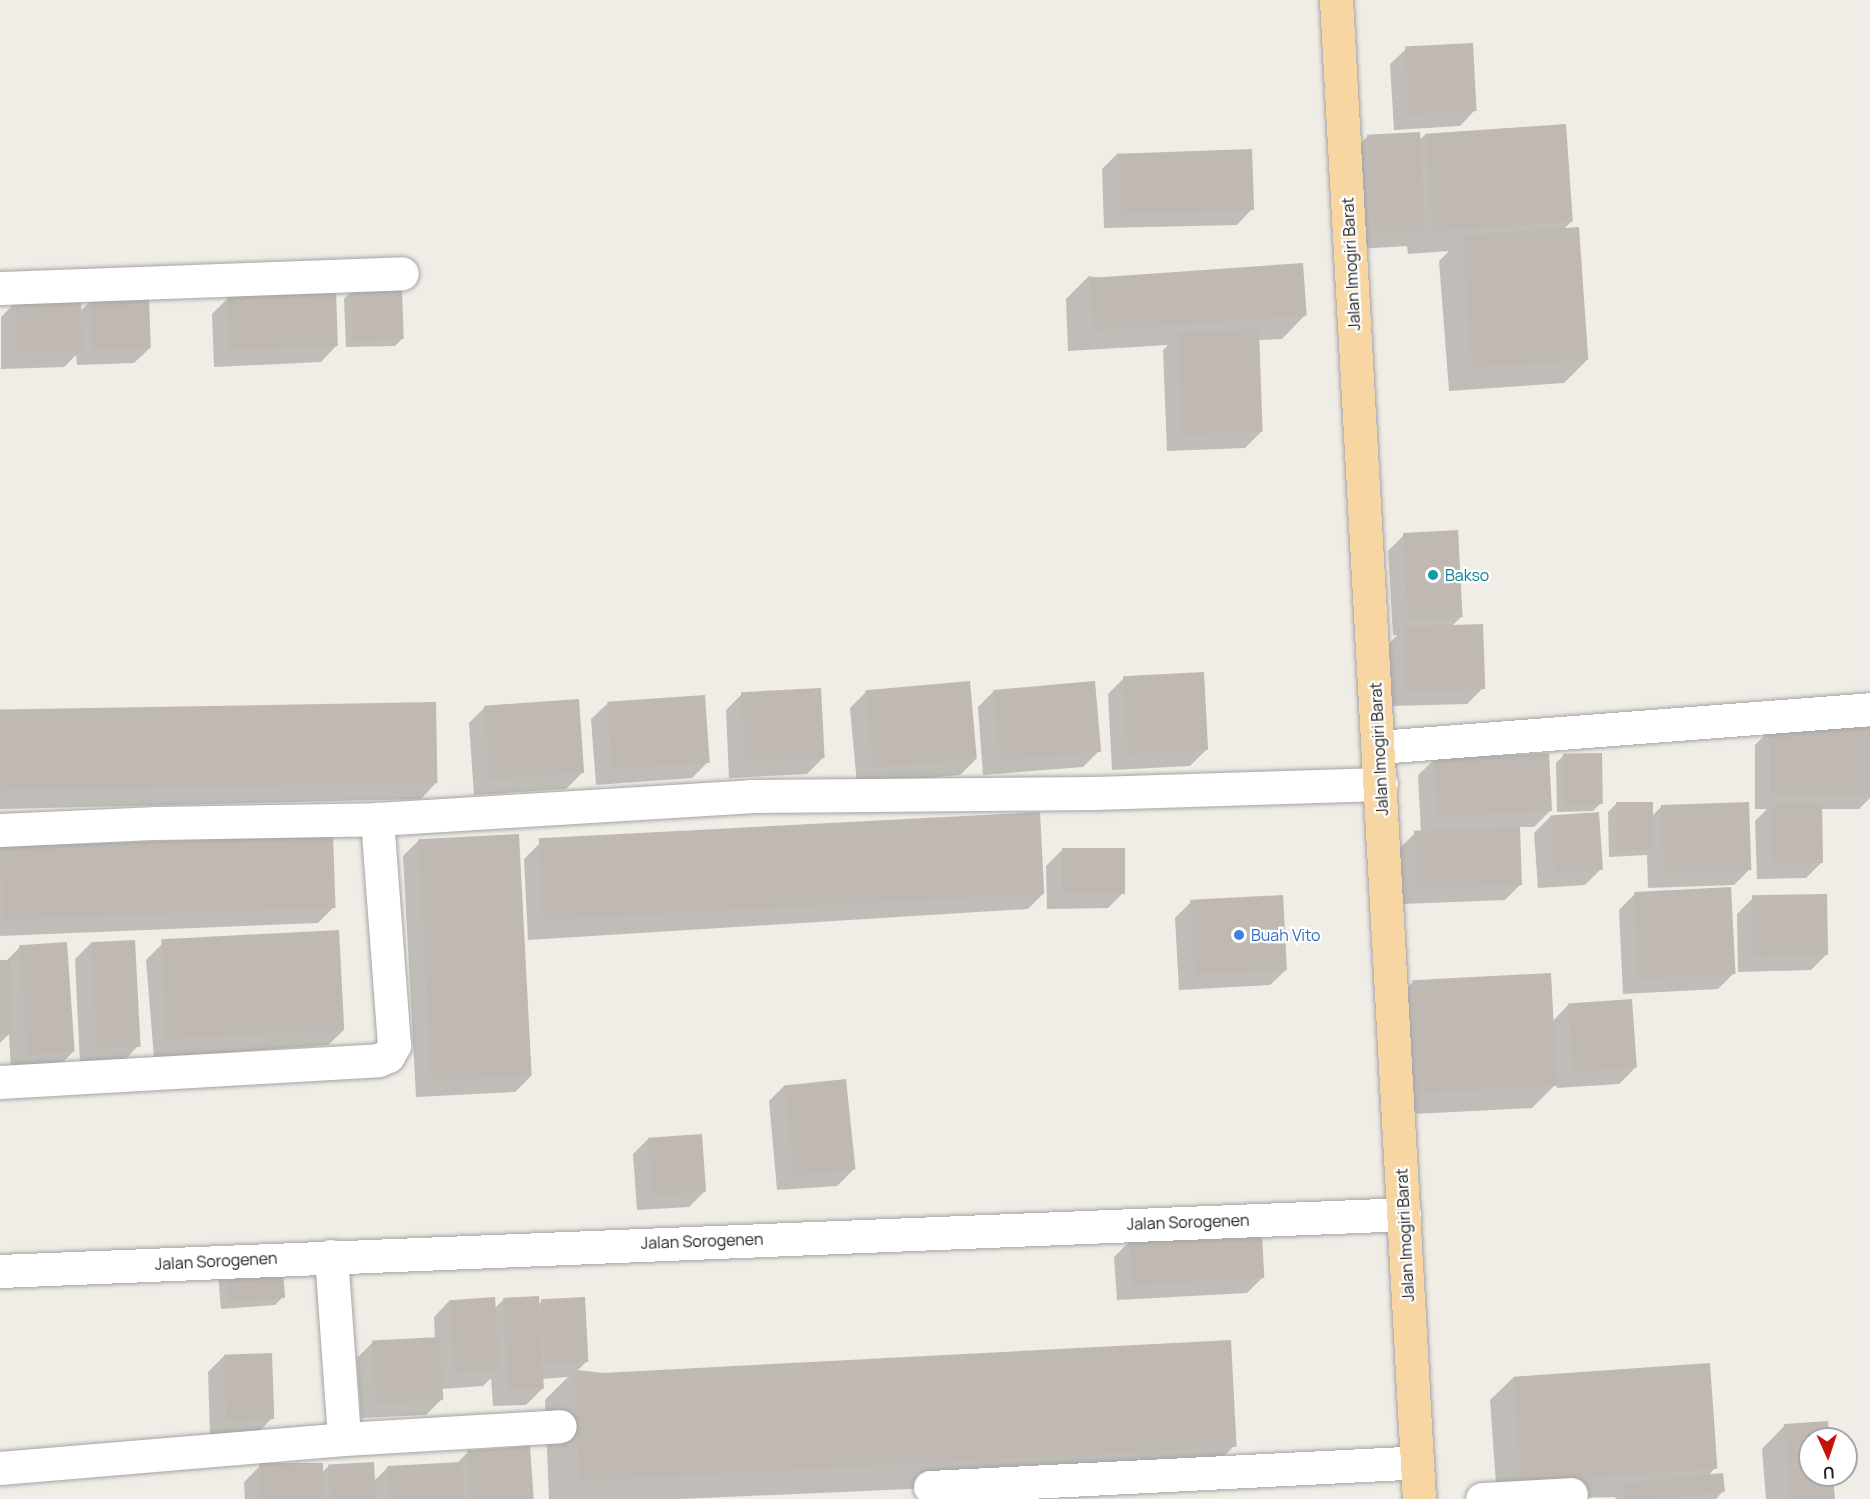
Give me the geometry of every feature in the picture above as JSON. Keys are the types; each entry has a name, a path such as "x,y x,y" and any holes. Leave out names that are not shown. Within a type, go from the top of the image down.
{"main road":[{"name":"Jalan Imogiri Barat","path":"1336,0 1419,1499"}],"street":[{"path":"0,288 402,273"},
{"path":"1379,747 1870,709"},
{"path":"0,830 158,822 377,819 750,796 1095,793 1381,784"},
{"path":"0,1082 378,1060 388,1056 394,1046 377,819"},
{"name":"Jalan Sorogenen","path":"0,1270 1404,1214"},
{"path":"331,1256 344,1439"},
{"path":"0,1468 344,1439 560,1426"},
{"path":"930,1487 1417,1462"},
{"path":"1482,1499 1571,1494"}],"building":[{"path":"1473,43 1477,111 1409,114 1405,47"},
{"path":"1566,124 1573,222 1432,232 1425,134"},
{"path":"1420,132 1425,231 1372,234 1367,135"},
{"path":"1252,149 1254,210 1120,215 1118,154"},
{"path":"1579,227 1588,360 1472,368 1462,235"},
{"path":"1303,263 1307,316 1093,331 1090,278"},
{"path":"402,289 404,339 353,341 351,291"},
{"path":"336,291 338,346 229,350 227,295"},
{"path":"149,297 151,348 92,350 90,299"},
{"path":"81,299 82,352 17,353 16,300"},
{"path":"1259,329 1263,432 1182,435 1178,332"},
{"name":"Bakso","path":"1458,530 1463,617 1408,620 1403,533"},
{"path":"1483,624 1485,689 1406,692 1404,627"},
{"path":"1204,672 1208,750 1127,754 1123,676"},
{"path":"970,681 977,759 872,768 865,690"},
{"path":"1095,681 1101,752 1000,761 993,690"},
{"path":"821,688 825,758 745,762 741,692"},
{"path":"705,695 710,763 612,770 607,702"},
{"path":"579,699 584,773 489,779 484,706"},
{"path":"436,702 437,783 1,791 0,710"},
{"path":"1770,727 1870,727 1870,794 1770,794"},
{"path":"1549,753 1552,811 1437,817 1434,759"},
{"path":"1602,753 1603,804 1564,805 1563,754"},
{"path":"1616,802 1653,802 1653,850 1616,850"},
{"path":"1749,802 1751,870 1663,873 1661,805"},
{"path":"1822,803 1823,863 1772,864 1771,804"},
{"path":"1040,812 1044,894 543,920 539,838"},
{"path":"1599,812 1603,870 1554,873 1550,815"},
{"path":"1520,827 1522,885 1416,889 1414,831"},
{"path":"519,834 532,1076 431,1081 418,839"},
{"path":"333,835 336,908 3,920 0,847"},
{"path":"1062,848 1125,848 1125,894 1062,894"},
{"path":"1731,887 1736,974 1639,979 1634,892"},
{"path":"1827,894 1828,955 1753,956 1752,895"},
{"name":"Buah Vito","path":"1283,895 1287,970 1194,975 1190,900"},
{"path":"339,930 344,1030 166,1039 161,939"},
{"path":"135,940 141,1047 97,1049 91,942"},
{"path":"67,942 75,1052 27,1055 19,945"},
{"path":"0,960 10,960 12,1033 0,1033"},
{"path":"1551,973 1557,1086 1418,1093 1412,980"},
{"path":"1632,999 1637,1068 1573,1072 1568,1003"},
{"path":"846,1079 856,1170 794,1176 784,1085"},
{"path":"702,1134 706,1192 652,1196 648,1138"},
{"path":"1262,1233 1264,1278 1132,1285 1129,1240"},
{"path":"282,1261 285,1298 228,1303 225,1266"},
{"path":"539,1296 544,1389 508,1391 503,1298"},
{"path":"495,1297 500,1370 454,1373 449,1300"},
{"path":"585,1297 588,1362 544,1364 541,1299"},
{"path":"440,1337 443,1400 375,1403 372,1341"},
{"path":"1231,1340 1237,1447 580,1481 574,1374"},
{"path":"272,1353 274,1419 226,1421 224,1355"},
{"path":"1710,1363 1717,1469 1521,1482 1513,1377"},
{"path":"1828,1421 1829,1427 1798,1427 1798,1487 1834,1487 1835,1499 1791,1499 1784,1424"},
{"path":"530,1446 534,1499 471,1499 467,1450"},
{"path":"374,1462 376,1499 330,1499 328,1464"},
{"path":"462,1462 464,1499 389,1499 387,1466"},
{"path":"259,1463 323,1463 323,1499 259,1499"},
{"path":"1723,1473 1725,1492 1657,1499 1624,1499 1623,1484"}],"place":[{"name":"Bakso","path":"1433,575"},
{"name":"Buah Vito","path":"1239,935"}]}
